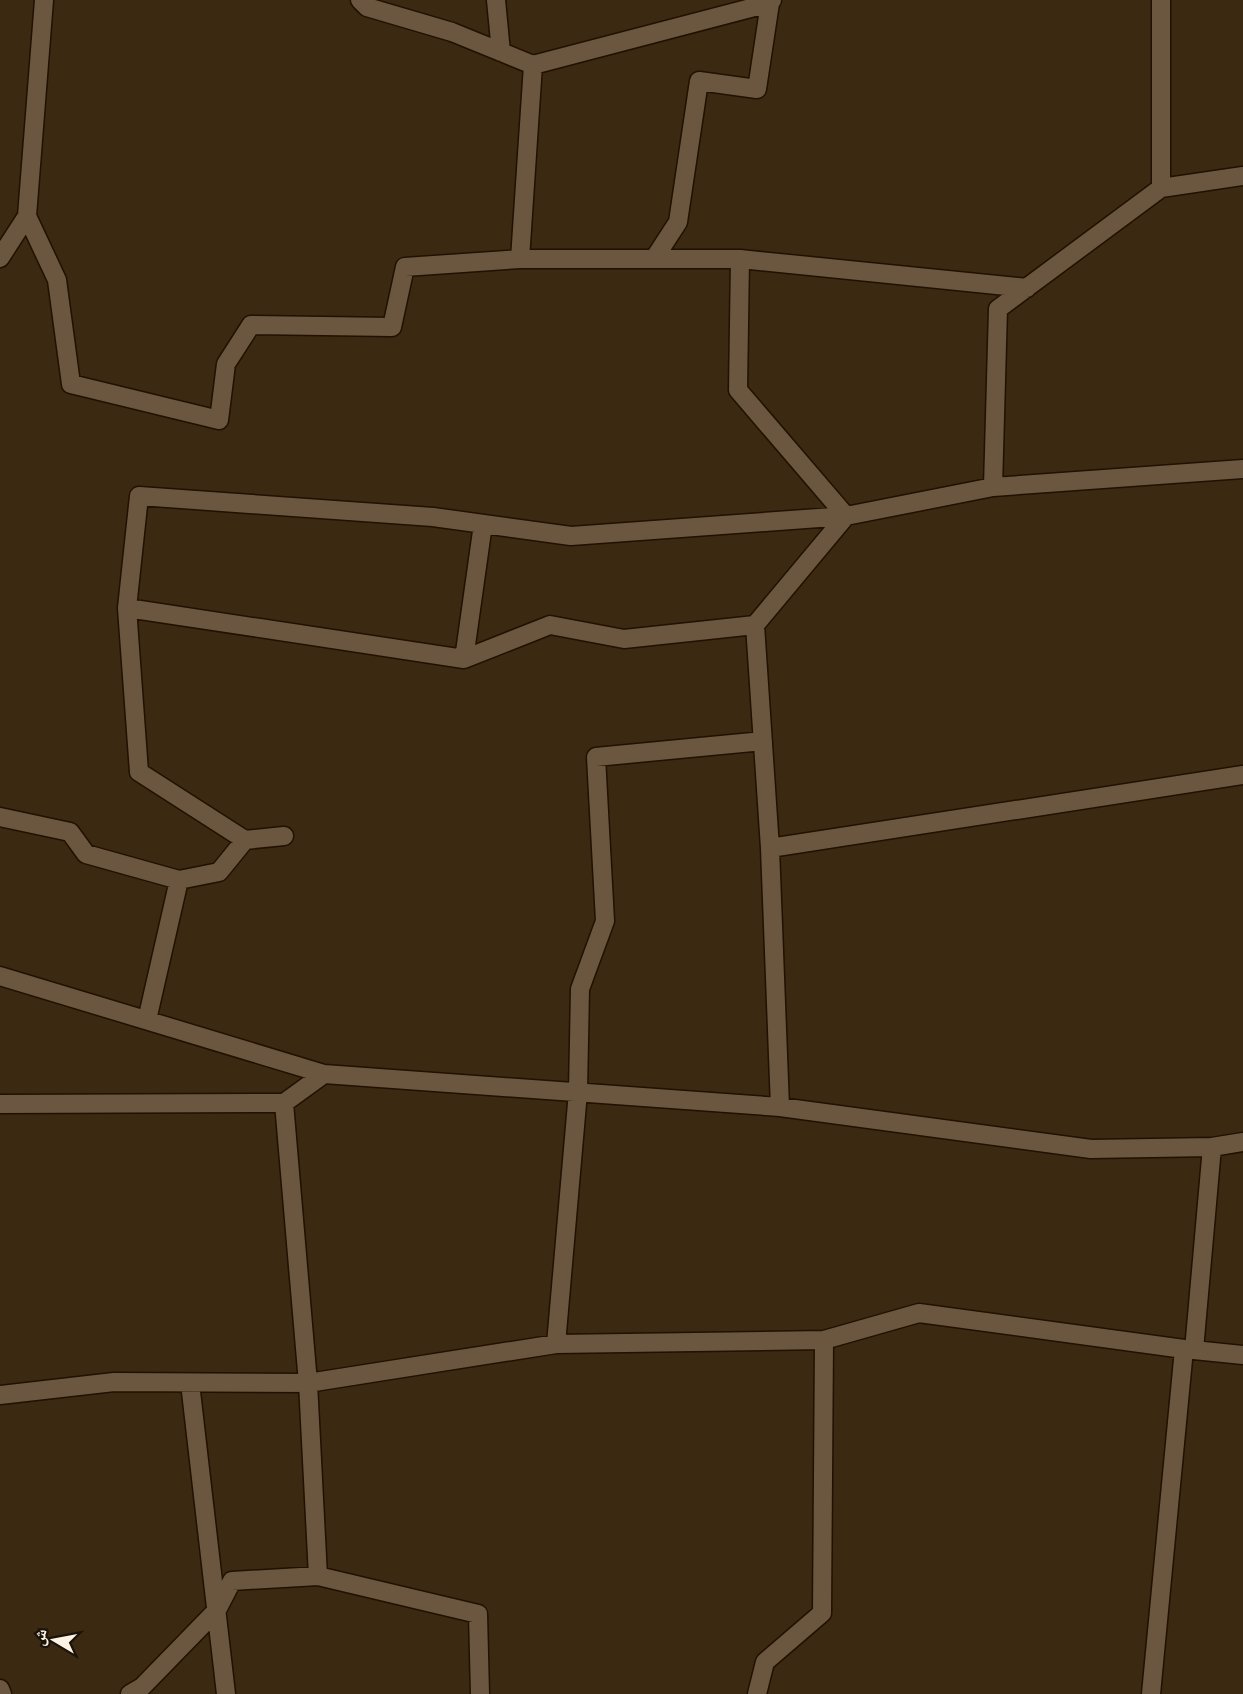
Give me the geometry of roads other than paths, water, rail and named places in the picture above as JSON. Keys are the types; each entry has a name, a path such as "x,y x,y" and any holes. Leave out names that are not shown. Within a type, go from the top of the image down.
{"street":[{"path":"0,258 27,216 44,0"},
{"path":"360,0 367,7 452,33 533,65 771,2 758,89 699,81 678,222 654,259"},
{"path":"496,0 501,52"},
{"path":"1161,0 1161,188"},
{"path":"520,259 533,65"},
{"path":"993,487 998,309 1161,188 1243,176"},
{"path":"27,216 57,280 71,384 219,420 226,364 251,325 392,327 405,267 520,259 740,259 1027,288"},
{"path":"740,259 738,390 846,516"},
{"path":"284,837 245,840 139,772 127,608 139,496 433,517 571,536 846,516 993,487 1243,469"},
{"path":"780,1107 770,848 755,626 846,516"},
{"path":"464,659 483,524"},
{"path":"127,608 464,659 549,625 624,639 755,626"},
{"path":"556,1344 578,1092 580,989 605,921 596,757 763,741"},
{"path":"770,848 1243,775"},
{"path":"0,817 69,832 86,854 179,880 219,872 245,840"},
{"path":"147,1020 179,880"},
{"path":"0,976 324,1074 780,1107 1091,1149 1212,1147 1243,1142"},
{"path":"0,1104 284,1102 324,1074"},
{"path":"284,1102 309,1383 318,1576"},
{"path":"1151,1694 1212,1147"},
{"path":"0,1395 114,1383 309,1383 556,1344 824,1340 919,1313 1189,1350 1243,1355"},
{"path":"757,1694 765,1662 822,1613 824,1340"},
{"path":"190,1383 226,1694"},
{"path":"130,1694 142,1687 217,1610 232,1581 318,1576 478,1614 480,1694"},
{"path":"0,1689 2,1694"}]}
